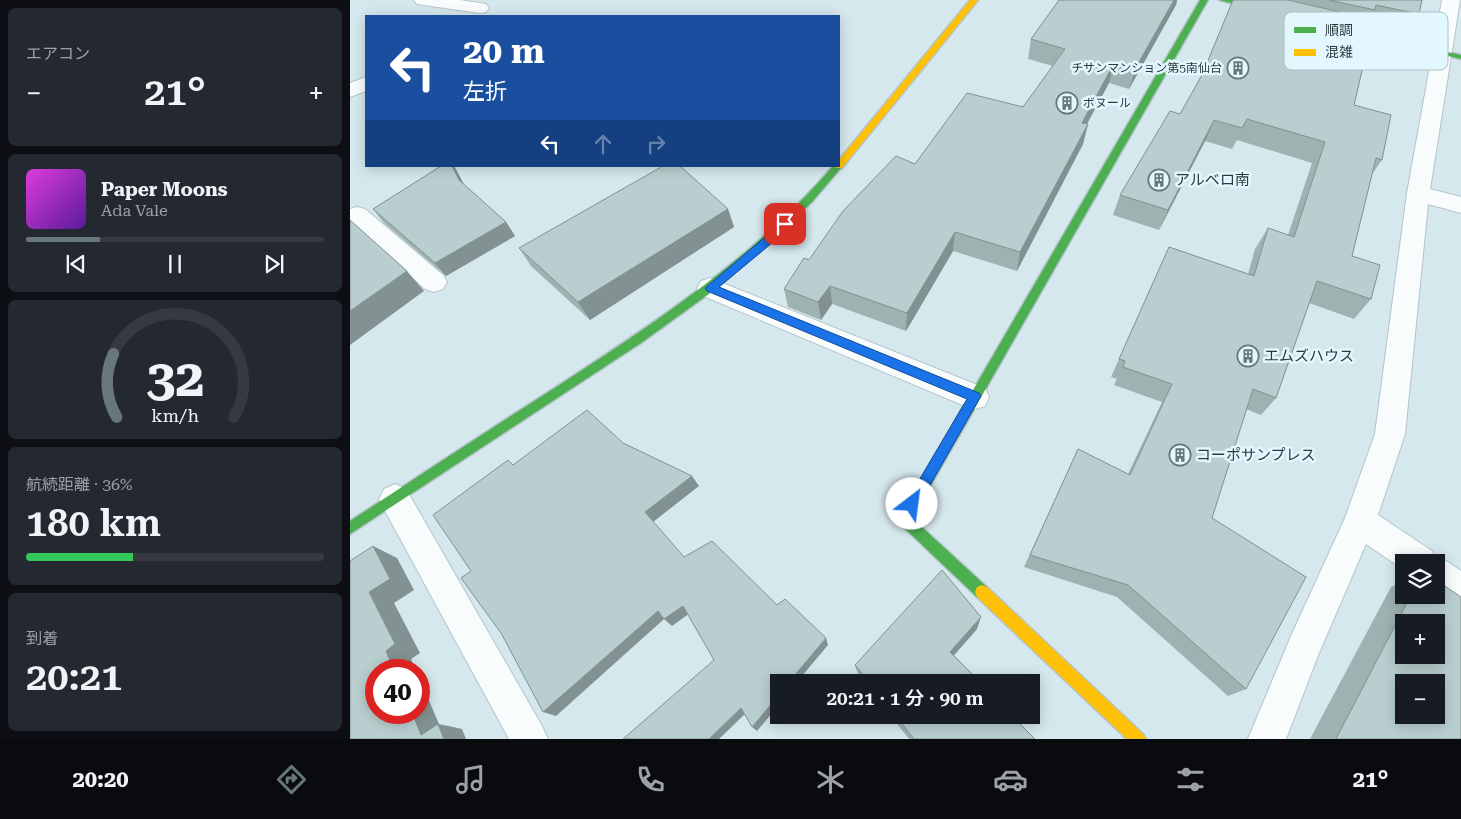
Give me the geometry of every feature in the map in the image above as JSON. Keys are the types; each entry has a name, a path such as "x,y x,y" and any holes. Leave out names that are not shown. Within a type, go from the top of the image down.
{"street":[{"path":"423,0 480,8"},
{"path":"840,165 974,0"},
{"path":"1138,739 904,519 1204,0"},
{"path":"1222,0 1280,14"},
{"path":"1267,739 1304,648 1360,521 1390,434 1418,193 1452,55 1451,0"},
{"path":"350,91 365,84"},
{"path":"350,528 631,345 710,288 774,236 838,167"},
{"path":"1418,193 1461,205"},
{"path":"350,218 356,214 434,282"},
{"path":"710,288 975,396"},
{"path":"394,498 530,739"},
{"path":"1360,521 1408,554"},
{"path":"1445,580 1461,591"}],"building":[{"path":"1059,0 1174,0 1135,69 1114,63 1082,123 1088,124 1020,252 955,232 907,313 830,286 818,302 784,289 804,258 809,260 843,211 896,156 915,164 967,93 1023,107 1065,49 1031,39"},
{"path":"1233,0 1288,0 1340,12 1284,12 1284,70 1362,70 1354,105 1391,115 1382,160 1376,158 1352,256 1380,265 1371,299 1317,281 1276,398 1253,389 1212,518 1306,577 1246,689 1128,585 1030,555 1078,449 1130,475 1172,384 1123,367 1125,361 1119,359 1169,247 1254,276 1268,228 1294,237 1325,142 1247,119 1242,128 1214,120 1168,210 1120,195 1170,111 1180,114 1202,75"},
{"path":"1329,0 1422,0 1419,12 1409,12 1376,5 1375,10"},
{"path":"439,167 452,167 459,180 506,222 435,263 373,209"},
{"path":"661,167 681,167 728,209 578,302 519,248"},
{"path":"350,220 407,271 350,311"},
{"path":"587,410 623,443 692,476 645,512 684,557 712,541 777,605 785,599 826,638 796,674 770,674 770,706 752,727 741,708 709,739 623,739 714,660 683,606 664,619 658,611 543,712 501,633 461,578 471,571 433,515 508,460 513,465"},
{"path":"373,546 390,579 369,592 395,644 386,651 389,659 365,659 365,724 417,724 421,735 438,724 444,739 350,739 350,561"},
{"path":"942,570 981,617 950,652 972,674 862,674 855,665"},
{"path":"1445,586 1461,597 1461,739 1336,739 1395,626 1395,664 1445,664 1445,614 1401,614 1406,604 1445,604"},
{"path":"902,724 1020,724 1035,739 914,739"}],"traffic: fast":[{"path":"982,592 904,519 1204,0"},
{"path":"1223,0 1270,11"},
{"path":"1448,54 1461,57"},
{"path":"350,528 637,340 709,288 777,231 809,200 837,167"}],"traffic: slow":[{"path":"840,165 974,0"},
{"path":"982,592 1138,739"}],"place":[{"name":"チサンマンション第5南仙台","path":"1238,68"},
{"name":"ボヌール","path":"1067,103"},
{"name":"アルベロ南","path":"1159,180"},
{"name":"エムズハウス","path":"1248,356"},
{"name":"コーポサンプレス","path":"1180,455"}],"route":[{"path":"785,224 774,236 710,288 975,396 912,504"}]}
